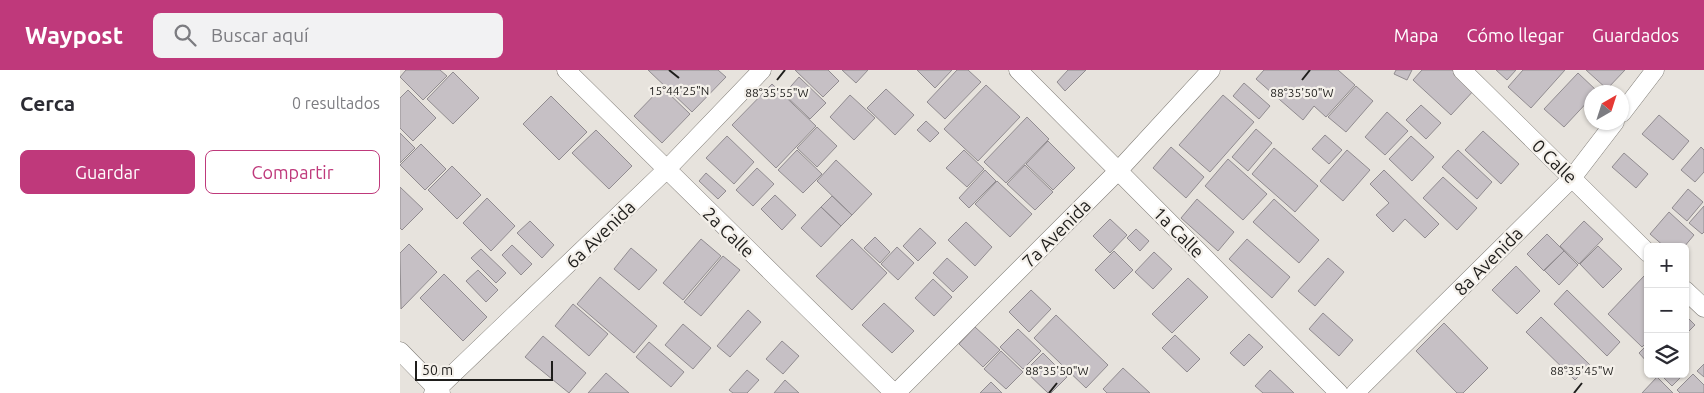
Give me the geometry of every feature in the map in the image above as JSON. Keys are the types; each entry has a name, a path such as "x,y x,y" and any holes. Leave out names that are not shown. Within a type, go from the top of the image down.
{"street":[{"name":"2a Calle","path":"566,70 895,393"},
{"name":"6a Avenida","path":"437,392 666,170 762,70"},
{"name":"1a Calle","path":"1018,70 1339,393"},
{"name":"7a Avenida","path":"895,393 1118,171 1211,70"},
{"name":"0 Calle","path":"1462,70 1644,249"},
{"path":"1629,105 1655,70"},
{"name":"8a Avenida","path":"1355,393 1572,178 1609,130"},
{"path":"1689,294 1704,308"},
{"path":"400,351 437,392"}],"building":[{"path":"406,70 440,70 447,76 423,100 400,77"},
{"path":"648,70 718,70 726,77 692,112"},
{"path":"795,70 828,70 839,81 823,97"},
{"path":"842,70 868,70 856,83"},
{"path":"917,70 952,70 935,88"},
{"path":"957,70 968,70 981,82 945,119 927,102"},
{"path":"1068,70 1086,70 1065,91 1057,82"},
{"path":"1264,70 1338,70 1355,85 1326,117 1314,106 1303,120 1256,79"},
{"path":"1396,70 1412,70 1407,80 1394,74"},
{"path":"1422,70 1456,70 1476,88 1451,115 1413,80"},
{"path":"1496,70 1516,70 1507,80"},
{"path":"1523,70 1565,70 1531,108 1508,87"},
{"path":"1586,70 1625,70 1611,85 1603,85"},
{"path":"453,72 479,98 453,124 427,99"},
{"path":"1578,73 1591,85 1584,85 1584,106 1564,127 1544,109"},
{"path":"799,77 826,103 810,119 784,94"},
{"path":"1244,83 1270,106 1259,119 1233,96"},
{"path":"772,84 816,126 776,168 732,125"},
{"path":"986,85 1020,117 978,161 944,129"},
{"path":"1356,86 1373,101 1346,132 1328,117"},
{"path":"662,87 690,114 662,143 634,116"},
{"path":"886,89 914,115 895,135 867,108"},
{"path":"408,90 436,118 413,141 400,128 400,98"},
{"path":"850,95 875,118 854,140 830,117"},
{"path":"1223,95 1254,122 1210,172 1179,145"},
{"path":"551,96 587,132 559,160 523,124"},
{"path":"1421,105 1441,123 1426,139 1406,120"},
{"path":"1387,112 1408,131 1385,155 1365,137"},
{"path":"1659,115 1689,141 1673,160 1642,134"},
{"path":"1027,117 1049,139 1006,183 984,162"},
{"path":"926,121 939,133 930,142 917,130"},
{"path":"817,127 837,146 817,167 797,148"},
{"path":"1256,129 1272,143 1248,171 1232,157"},
{"path":"596,130 632,166 609,189 572,153"},
{"path":"1483,131 1519,164 1501,184 1465,150"},
{"path":"400,133 415,148 400,163"},
{"path":"1325,135 1342,150 1329,164 1312,149"},
{"path":"727,136 754,162 734,184 706,158"},
{"path":"1411,136 1434,157 1412,181 1389,159"},
{"path":"1048,141 1075,168 1053,190 1026,164"},
{"path":"421,144 446,169 425,190 400,165"},
{"path":"1171,147 1204,177 1186,198 1153,168"},
{"path":"1701,147 1704,150 1704,172 1695,182 1681,170"},
{"path":"1274,148 1318,186 1295,212 1252,174"},
{"path":"797,150 822,174 803,193 778,170"},
{"path":"964,150 984,169 967,187 946,168"},
{"path":"1347,150 1370,170 1343,201 1320,181"},
{"path":"1458,150 1492,182 1477,199 1442,167"},
{"path":"1624,153 1648,174 1636,188 1612,167"},
{"path":"1228,159 1267,194 1243,220 1205,186"},
{"path":"836,160 872,194 852,215 817,181"},
{"path":"1025,165 1053,192 1035,210 1007,184"},
{"path":"452,166 481,195 457,219 428,190"},
{"path":"757,168 774,184 753,206 736,190"},
{"path":"985,170 996,181 969,208 959,198"},
{"path":"1384,170 1439,224 1425,238 1405,219 1393,232 1376,215 1389,203 1370,184"},
{"path":"706,173 726,191 718,199 699,181"},
{"path":"1443,177 1477,208 1457,230 1423,198"},
{"path":"997,181 1032,214 1010,237 975,204"},
{"path":"400,187 423,209 402,230 400,228"},
{"path":"1688,189 1703,202 1687,221 1672,208"},
{"path":"775,195 796,215 782,230 761,209"},
{"path":"832,196 852,215 841,226 821,207"},
{"path":"487,198 515,226 491,251 463,223"},
{"path":"1197,199 1234,232 1218,251 1181,218"},
{"path":"1274,199 1319,240 1299,263 1253,222"},
{"path":"1704,206 1704,232 1702,234 1689,223"},
{"path":"821,207 841,226 821,247 801,228"},
{"path":"1669,212 1694,235 1687,243 1660,243 1650,234"},
{"path":"1110,219 1127,235 1110,253 1093,236"},
{"path":"530,221 554,245 542,258 517,233"},
{"path":"1584,221 1603,239 1579,264 1560,246"},
{"path":"966,222 992,247 975,266 948,240"},
{"path":"920,228 936,243 918,261 903,246"},
{"path":"1136,229 1149,241 1140,251 1127,238"},
{"path":"1547,234 1564,251 1544,271 1527,254"},
{"path":"875,237 890,252 880,263 864,248"},
{"path":"701,239 721,256 683,300 663,283"},
{"path":"852,239 887,273 852,310 816,276"},
{"path":"1247,239 1290,277 1272,298 1229,259"},
{"path":"409,244 437,272 401,309 400,253"},
{"path":"512,245 532,264 521,275 502,255"},
{"path":"1598,246 1622,269 1603,288 1580,264"},
{"path":"897,247 914,263 898,280 881,264"},
{"path":"631,248 657,270 639,290 614,269"},
{"path":"481,249 506,273 496,283 471,258"},
{"path":"1114,251 1133,270 1114,289 1095,270"},
{"path":"1564,251 1578,265 1559,285 1544,270"},
{"path":"1154,252 1172,269 1153,289 1135,272"},
{"path":"723,256 740,270 701,316 684,302"},
{"path":"947,258 968,277 953,292 933,273"},
{"path":"1328,258 1344,272 1315,306 1298,291"},
{"path":"1516,266 1540,291 1517,314 1492,290"},
{"path":"478,270 498,290 486,302 466,281"},
{"path":"444,274 487,317 463,341 420,298"},
{"path":"1644,276 1644,345 1642,347 1608,314"},
{"path":"600,277 657,326 634,353 577,304"},
{"path":"1188,278 1208,297 1172,333 1152,314"},
{"path":"933,279 952,297 934,316 915,298"},
{"path":"1031,290 1051,309 1029,332 1009,312"},
{"path":"1567,290 1620,342 1607,356 1554,304"},
{"path":"884,303 914,331 892,353 862,325"},
{"path":"573,304 608,334 589,356 555,326"},
{"path":"748,310 761,322 730,357 717,346"},
{"path":"1323,313 1353,340 1339,356 1309,329"},
{"path":"1056,315 1108,365 1086,388 1034,338"},
{"path":"1541,317 1590,365 1575,380 1526,332"},
{"path":"1689,319 1695,325 1689,331"},
{"path":"1444,323 1488,368 1463,393 1457,393 1416,351"},
{"path":"683,324 711,348 693,369 665,345"},
{"path":"975,327 1000,350 983,367 959,344"},
{"path":"1018,329 1041,351 1023,369 1000,347"},
{"path":"1249,334 1263,347 1244,366 1230,353"},
{"path":"1175,335 1200,359 1187,372 1162,348"},
{"path":"543,336 586,373 569,393 525,357"},
{"path":"782,341 799,356 783,374 766,359"},
{"path":"649,342 684,372 671,387 636,357"},
{"path":"1644,348 1644,359 1639,353"},
{"path":"1001,351 1023,372 1006,389 984,369"},
{"path":"1043,353 1067,377 1051,393 1048,393 1025,371"},
{"path":"1704,364 1704,377 1697,371"},
{"path":"1123,368 1150,393 1107,393 1103,389"},
{"path":"747,370 759,380 747,393 733,393 729,390"},
{"path":"1270,370 1294,393 1263,393 1255,386"},
{"path":"606,373 629,393 588,393"},
{"path":"1693,374 1704,385 1704,393 1680,393 1677,390"},
{"path":"1658,378 1673,393 1642,393"},
{"path":"1664,378 1680,378 1672,386"},
{"path":"785,380 799,393 774,393"},
{"path":"991,382 1002,393 980,393"}]}
